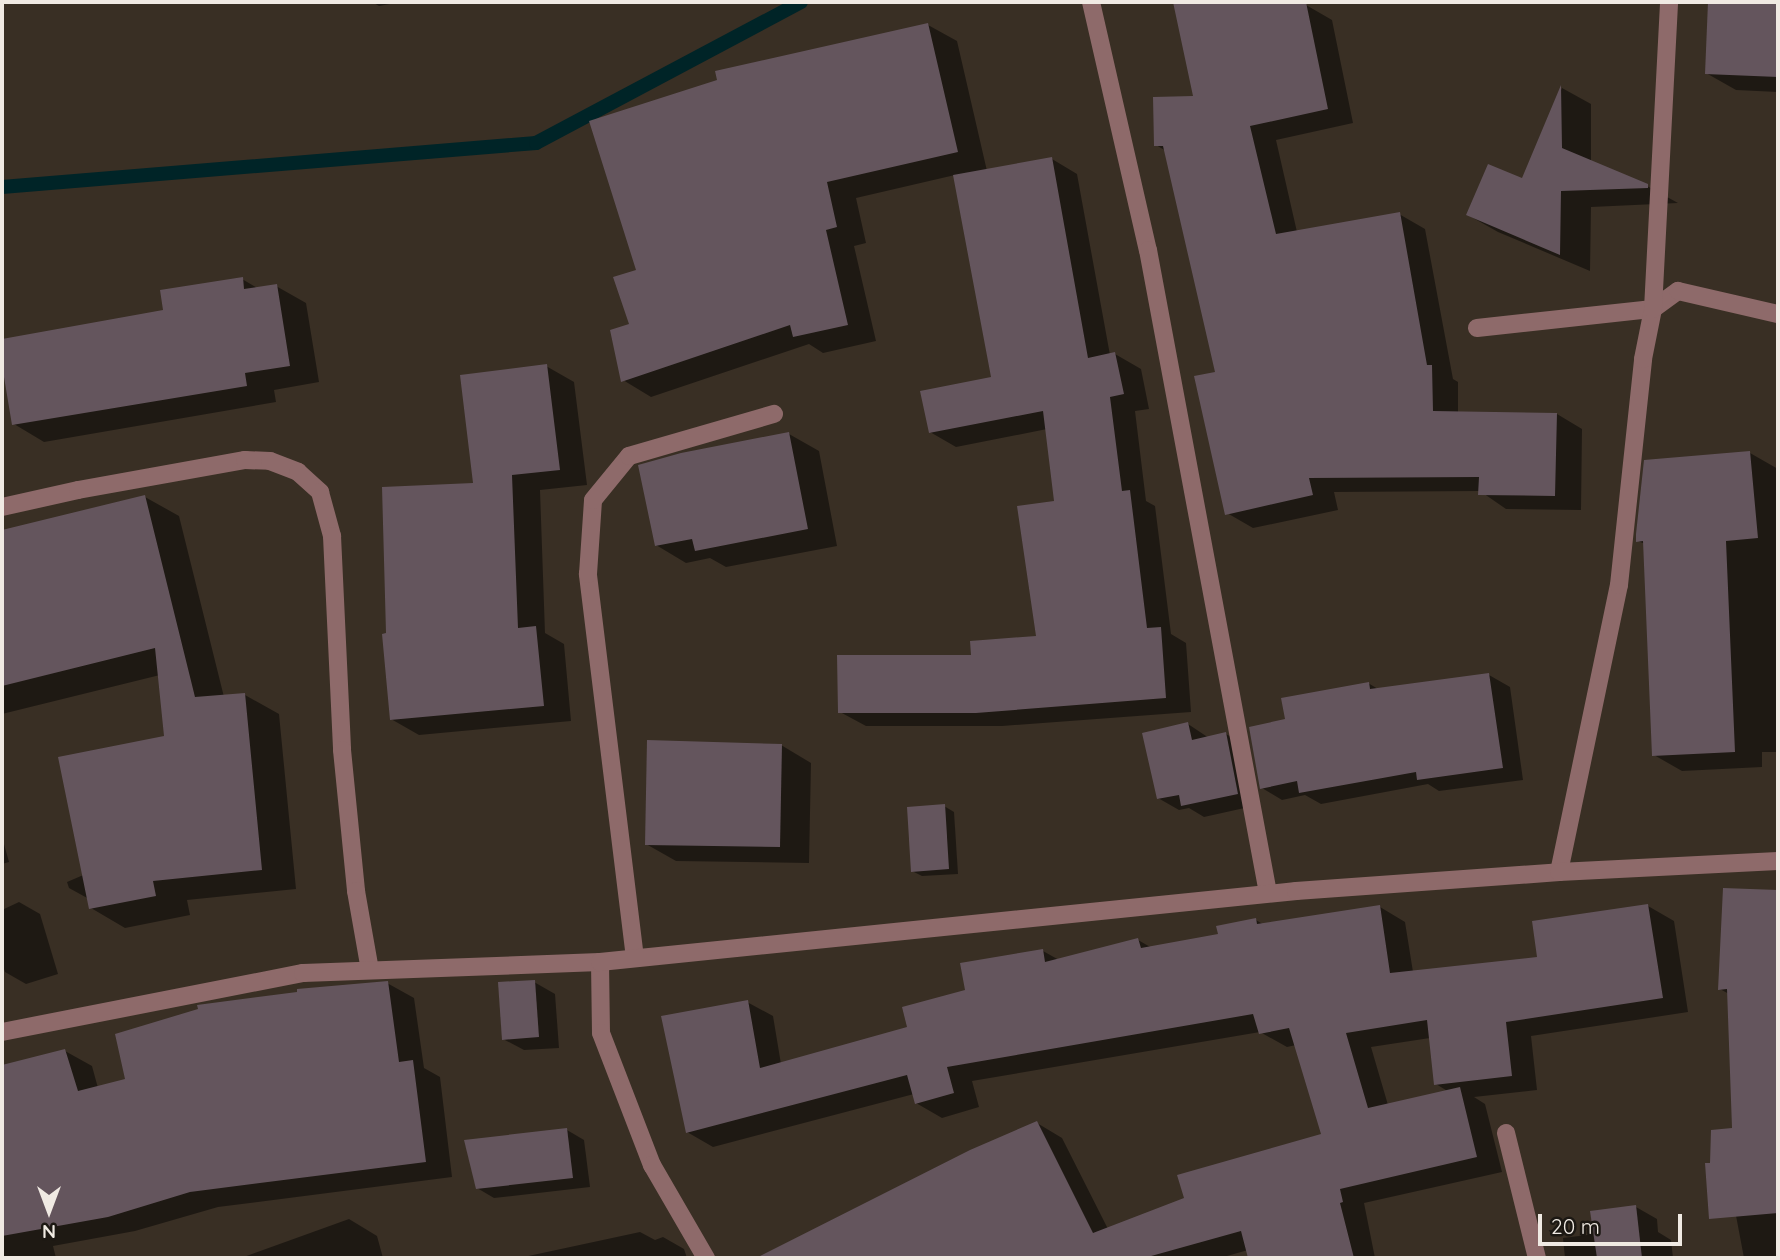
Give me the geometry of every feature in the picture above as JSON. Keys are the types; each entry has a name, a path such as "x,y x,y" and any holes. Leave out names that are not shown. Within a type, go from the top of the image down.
{"street":[{"path":"1091,2 1148,250 1268,893"},
{"path":"1559,872 1619,584 1643,359 1653,309 1670,2"},
{"path":"1477,328 1653,309 1678,291 1778,314"},
{"path":"635,958 588,574 593,500 629,456 774,414"},
{"path":"2,507 78,490 245,460 270,461 298,472 320,492 332,536 342,750 356,891 370,970"},
{"path":"2,1032 303,973 600,962 1268,893 1559,872 1778,861"},
{"path":"600,962 601,1033 652,1165 706,1258"},
{"path":"1506,1133 1537,1258"}],"building":[{"path":"1173,2 1306,2 1328,109 1250,126 1276,234 1400,212 1427,365 1432,365 1433,411 1557,413 1555,496 1478,495 1479,477 1309,478 1313,495 1225,515 1194,376 1215,372 1163,146 1154,146 1153,97 1193,96"},
{"path":"1708,2 1778,2 1778,77 1705,74"},
{"path":"928,23 958,152 827,182 837,227 826,230 848,325 793,337 790,325 621,382 610,330 629,324 613,277 636,270 589,121 717,80 715,71"},
{"path":"1561,85 1562,148 1648,184 1648,188 1561,191 1560,255 1466,215 1488,164 1522,178"},
{"path":"1052,157 1088,358 1115,352 1124,394 1110,397 1122,491 1130,490 1147,628 1161,627 1166,698 976,713 838,713 837,655 971,655 970,641 1036,636 1017,506 1054,501 1043,411 929,433 920,391 991,377 953,175"},
{"path":"243,277 244,289 277,284 290,366 245,373 247,386 12,425 2,365 2,339 163,310 160,290"},
{"path":"547,364 560,470 512,475 518,628 536,626 544,706 390,720 382,634 386,633 382,487 473,483 460,375"},
{"path":"789,432 808,529 695,551 692,539 655,546 638,465 681,453"},
{"path":"1750,451 1758,538 1726,541 1735,752 1652,756 1643,541 1636,542 1644,460"},
{"path":"145,495 195,697 245,693 262,870 153,881 156,896 89,909 58,757 164,736 155,648 2,686 2,530"},
{"path":"1489,673 1503,768 1417,780 1416,772 1299,793 1297,781 1260,789 1249,727 1285,719 1281,698 1369,682 1370,689"},
{"path":"1188,722 1192,740 1226,732 1238,794 1181,806 1179,795 1157,799 1142,733"},
{"path":"647,740 782,744 780,847 645,845"},
{"path":"945,804 949,869 911,872 907,807"},
{"path":"1723,888 1778,890 1778,1213 1709,1219 1705,1163 1710,1163 1711,1130 1732,1128 1727,989 1718,990"},
{"path":"1648,904 1663,998 1506,1022 1512,1076 1434,1085 1427,1020 1346,1033 1368,1108 1460,1087 1477,1157 1340,1189 1343,1202 1340,1203 1354,1258 1248,1258 1241,1231 1144,1258 756,1258 970,1150 1037,1121 1093,1233 1184,1198 1177,1175 1321,1134 1289,1028 1259,1034 1253,1014 947,1067 954,1093 915,1104 907,1075 686,1133 661,1016 748,1000 760,1068 907,1027 902,1007 965,990 960,963 1043,949 1045,962 1138,938 1141,948 1218,934 1216,926 1256,918 1257,924 1380,905 1390,973 1537,957 1532,921"},
{"path":"535,980 539,1037 502,1040 498,982"},
{"path":"388,981 399,1062 413,1060 426,1162 190,1192 108,1217 2,1236 2,1065 65,1049 78,1091 125,1079 115,1034 198,1009 197,1005 297,992 297,989"},
{"path":"567,1128 573,1178 476,1189 464,1140"},
{"path":"1636,1205 1642,1258 1597,1258 1590,1211"}],"waterway":[{"path":"2,187 536,143 801,2"}]}
